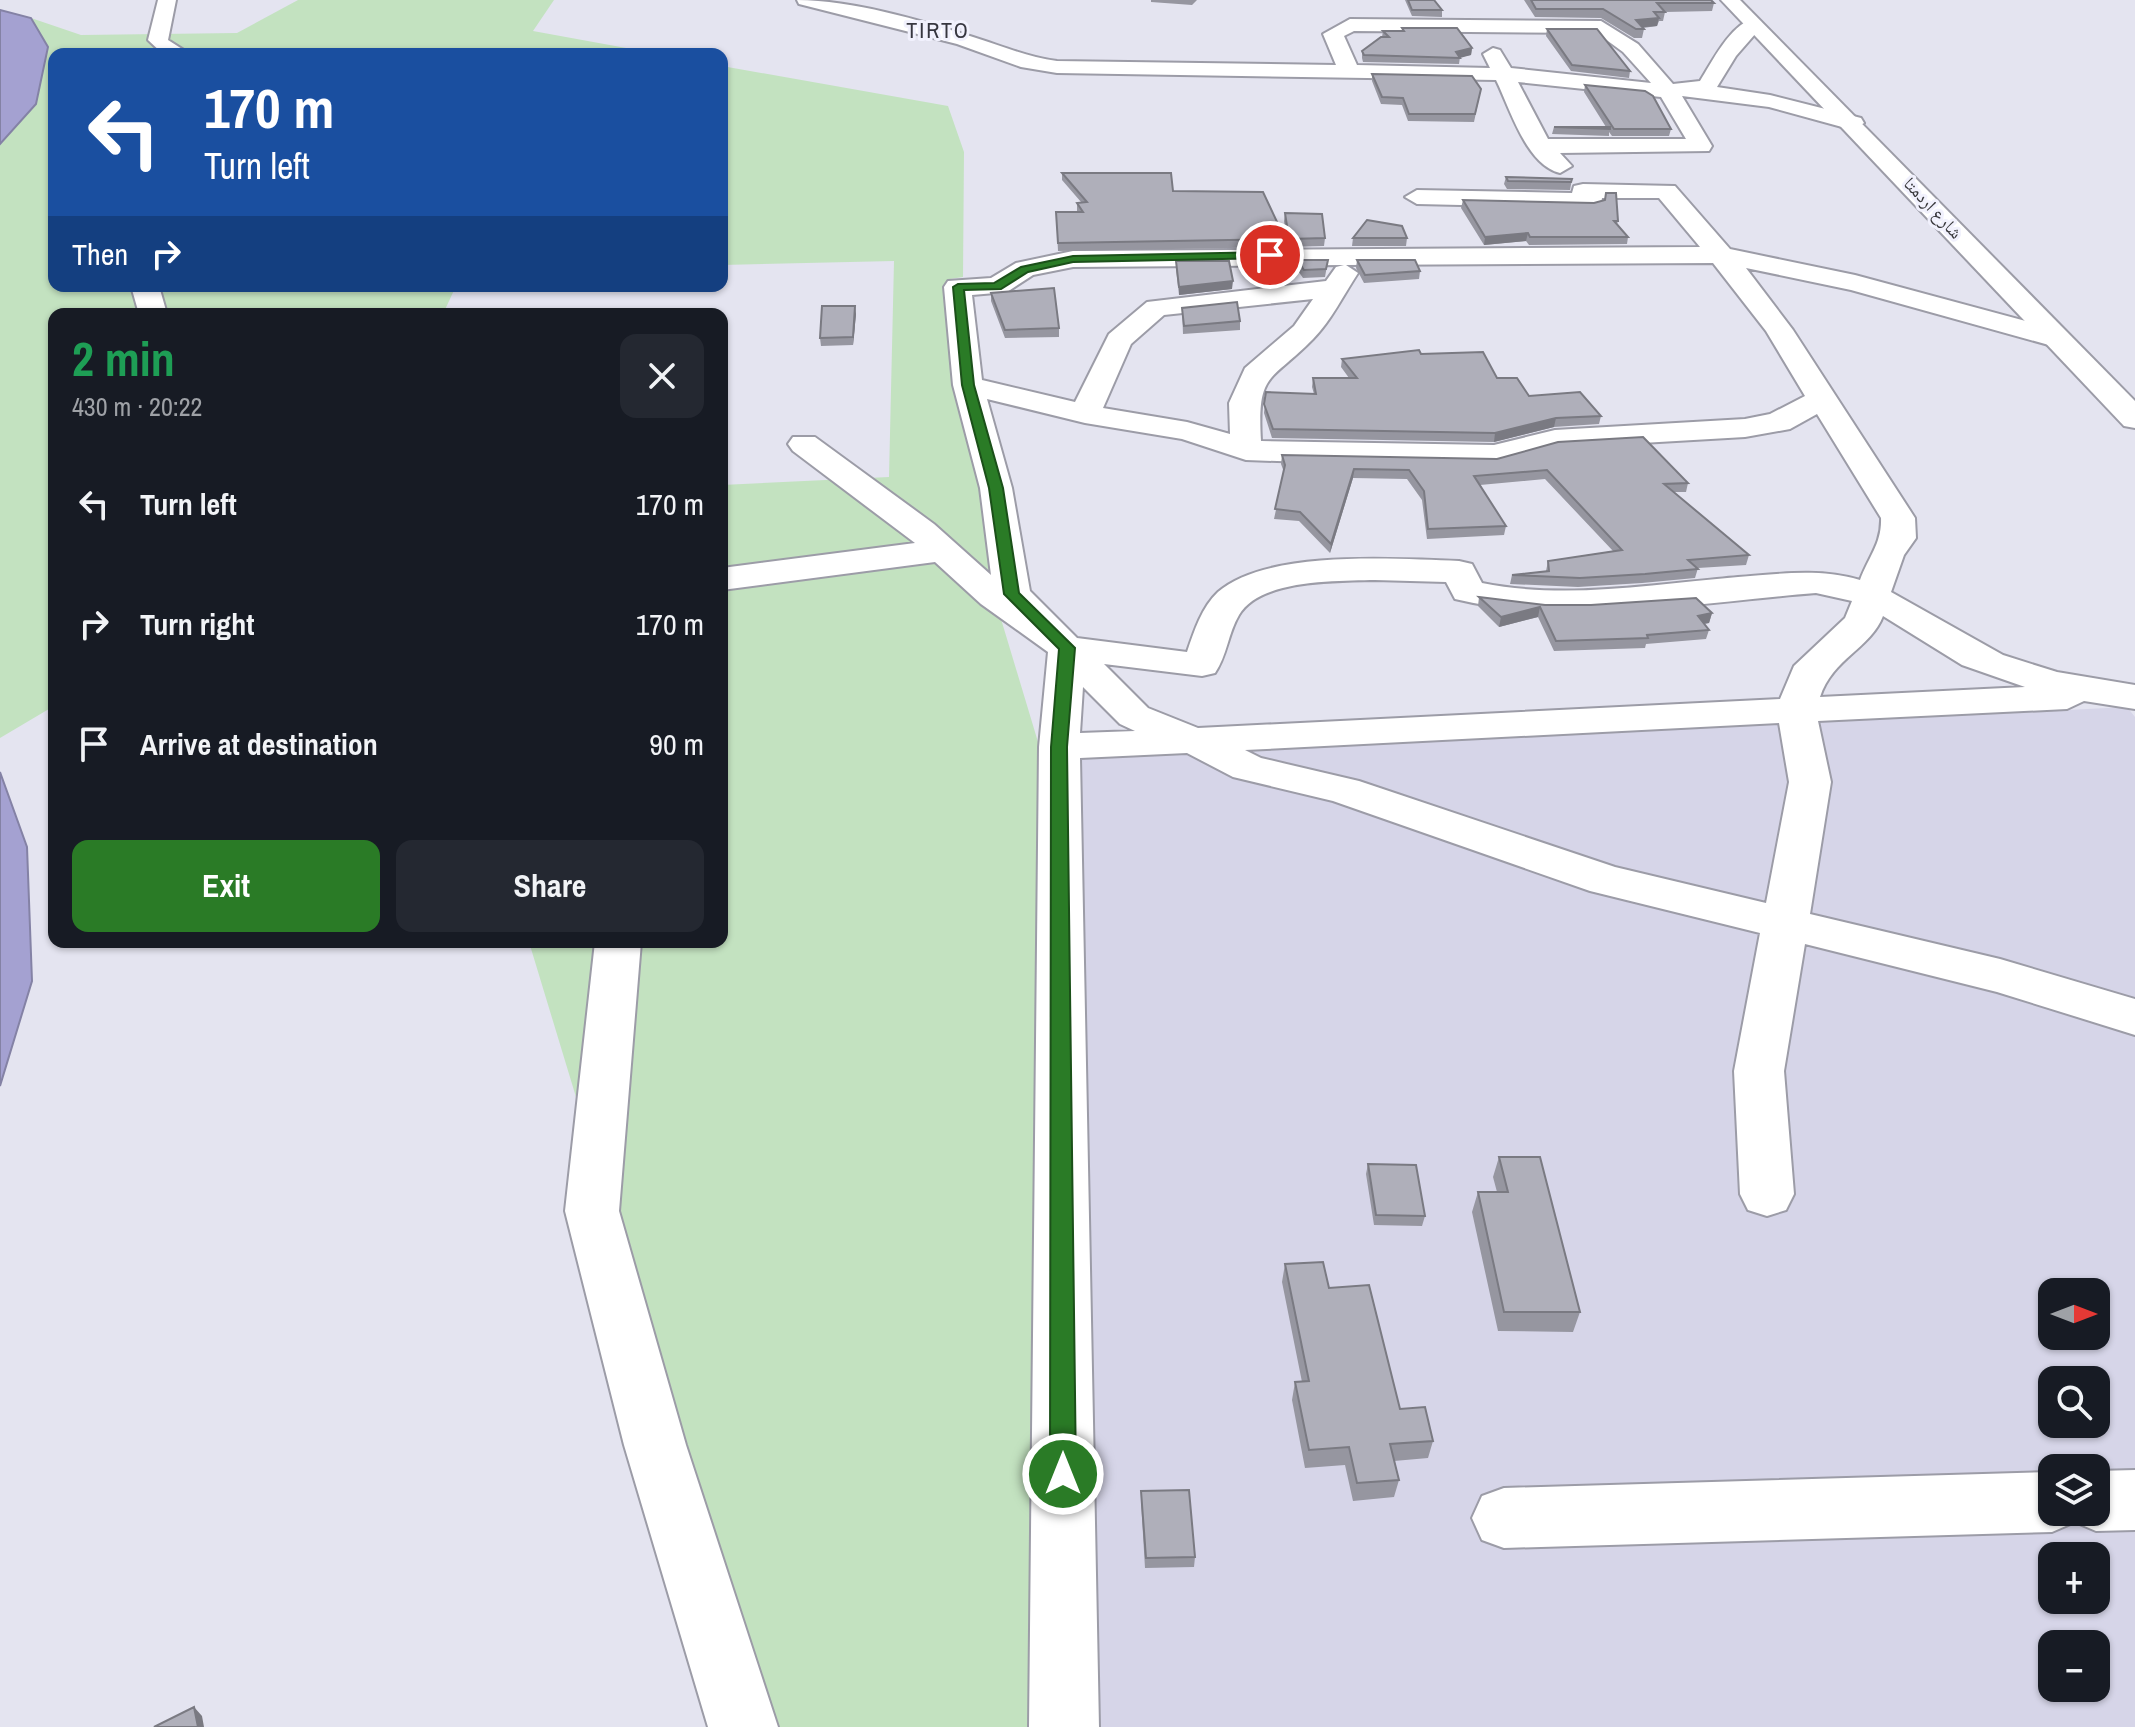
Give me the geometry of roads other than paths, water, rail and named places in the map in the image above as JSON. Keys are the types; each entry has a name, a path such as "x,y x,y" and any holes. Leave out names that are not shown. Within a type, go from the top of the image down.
{"street":[{"path":"165,48 158,40 167,0"},
{"path":"806,0 964,40 1043,65 1505,74 1668,91 1695,90 1770,101 1853,123"},
{"path":"1463,0 1505,74 1540,146 1640,253"},
{"name":"شارع اردمتا","path":"1730,0 1853,123 2135,419"},
{"path":"1349,71 1333,34 1350,25 1601,27 1616,34 1668,91 1701,146"},
{"path":"1695,90 1715,79 1728,53 1753,25"},
{"path":"1540,146 1701,146"},
{"path":"1701,146 1671,154 1649,176 1666,191 1779,330 1820,400 1864,461 1898,518 1899,538 1887,555 1862,622 1808,674 1796,710 1810,782 1759,1071 1767,1194"},
{"path":"1417,197 1588,196 1666,191"},
{"path":"2056,338 1855,283 1720,255 1640,253 1073,259 1025,269 997,286 958,287 968,385 996,488 1012,594 1134,716 1193,740 1248,768 1344,790 1606,880 2000,976 2135,1017"},
{"path":"1246,450 1244,403 1252,382 1272,356 1304,332 1358,255"},
{"path":"1085,414 1114,344 1133,320 1157,308 1335,288"},
{"path":"968,385 1085,414 1187,431 1246,450 1495,455 1555,439 1695,432 1779,422 1820,400"},
{"path":"804,444 945,550 994,596 1067,648 1202,665 1218,619 1233,598 1264,583 1370,568 1459,572 1468,591 1506,599 1626,598 1816,582 1837,583 1872,594 1978,659 2120,696"},
{"path":"728,578 945,550"},
{"path":"1064,1727 1059,747 1067,648"},
{"path":"1059,747 2120,696"},
{"path":"617,948 592,1211 655,1445 743,1727"},
{"path":"2110,1501 2135,1500"},
{"path":"1504,1518 2038,1502"}],"district":[{"name":"TIRTO","path":"938,30"}]}
